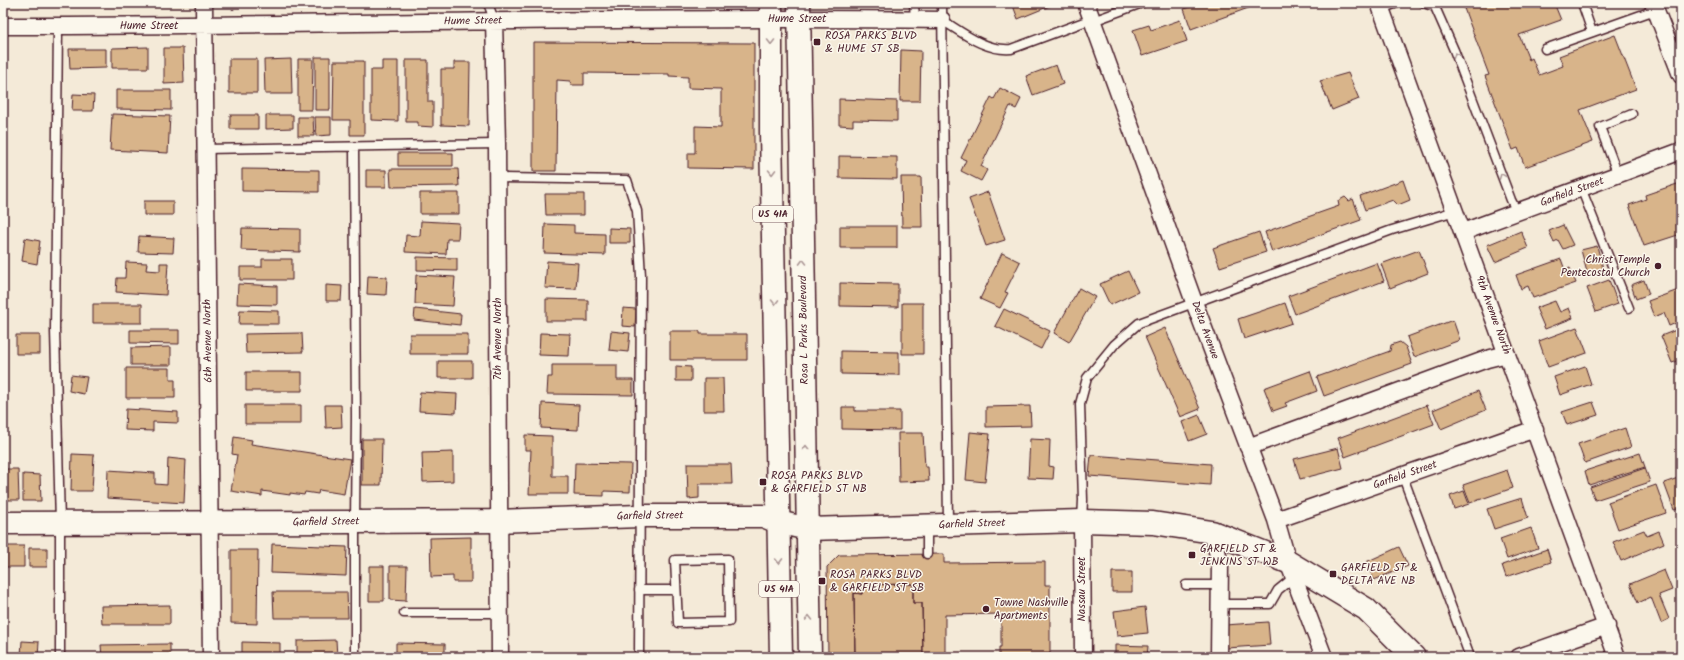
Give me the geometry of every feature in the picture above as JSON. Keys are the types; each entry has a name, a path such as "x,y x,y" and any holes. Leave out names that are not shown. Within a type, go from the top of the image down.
{"street":[{"name":"6th Avenue North","path":"204,3 203,26 211,523 211,657"},
{"name":"Delta Avenue","path":"1086,3 1194,302 1276,520 1291,570 1324,657"},
{"name":"9th Avenue North","path":"1380,6 1607,626 1617,657"},
{"path":"1654,6 1681,75"},
{"name":"Hume Street","path":"3,26 203,26 494,20 771,11 798,11 914,20 942,20"},
{"name":"US 41A","path":"771,11 771,132 780,657"},
{"name":"Rosa L Parks Boulevard","path":"798,11 810,657"},
{"name":"7th Avenue North","path":"494,20 497,144 500,657"},
{"name":"Garfield Street","path":"1463,232 1681,151"},
{"path":"1248,447 1487,359 1507,354"},
{"name":"Garfield Street","path":"1276,520 1535,429"},
{"name":"Garfield Street","path":"3,523 499,521 640,516 763,516 778,522 808,529 1082,521 1152,523 1212,532 1291,570 1366,609 1414,657"},
{"name":"Nassau Street","path":"1082,521 1083,657"},
{"path":"1212,532 1220,563 1218,604 1219,657"},
{"path":"1519,657 1607,626"}],"lane":[{"path":"488,3 494,20"},
{"path":"914,3 914,20"},
{"path":"942,3 948,524"},
{"path":"942,20 978,42 999,50 1011,49 1142,3"},
{"path":"1380,6 1397,3"},
{"path":"1424,3 1435,7 1454,50 1511,200 1517,212"},
{"path":"1582,3 1592,32"},
{"path":"1545,49 1592,32 1654,6"},
{"path":"58,26 55,330 60,523 60,657"},
{"path":"1618,175 1600,128 1632,114"},
{"path":"205,149 497,144"},
{"path":"354,147 356,416 354,522 355,657"},
{"path":"497,178 627,180 637,211 641,276 639,657"},
{"path":"1581,188 1629,308"},
{"path":"1082,521 1083,500 1080,404 1087,378 1114,345 1140,323 1392,230 1455,211"},
{"path":"1403,476 1470,657"},
{"path":"927,525 927,554"},
{"path":"728,559 729,622 678,623 676,590 675,560 728,559"},
{"path":"1218,604 1270,604 1291,570"},
{"path":"1186,585 1219,585"},
{"path":"639,590 676,590"},
{"path":"404,613 499,613"}],"building":[{"path":"529,3 642,3 642,8"},
{"path":"671,3 684,3 684,6 671,5"},
{"path":"1012,3 1051,3 1052,5 1018,19"},
{"path":"1201,3 1262,3 1191,29 1184,9"},
{"path":"1462,3 1554,3 1561,20 1519,35 1529,60 1532,58 1539,75 1563,66 1559,56 1615,35 1636,89 1580,110 1593,142 1525,167 1518,148 1513,150 1485,76 1489,75"},
{"path":"1180,20 1187,41 1142,56 1133,30 1149,25 1151,30"},
{"path":"533,42 754,43 754,169 688,168 688,153 695,153 695,126 721,127 721,89 688,88 688,77 669,76 669,74 584,73 584,85 571,85 570,81 557,80 556,171 533,171"},
{"path":"148,47 148,68 112,68 112,48"},
{"path":"164,48 183,48 184,83 164,84"},
{"path":"69,49 106,49 106,68 70,69"},
{"path":"901,50 921,51 920,101 900,101"},
{"path":"315,57 330,57 330,110 315,110"},
{"path":"229,59 257,59 257,93 229,93"},
{"path":"291,59 292,94 265,94 264,60"},
{"path":"298,59 313,59 312,110 298,110"},
{"path":"406,60 428,60 428,102 433,102 433,127 418,126 418,122 406,122"},
{"path":"334,61 364,61 364,135 350,135 350,120 333,120"},
{"path":"382,61 398,61 398,121 371,120 371,70 382,70"},
{"path":"454,62 470,62 469,126 441,125 441,69 454,69"},
{"path":"1056,65 1063,84 1033,95 1026,76"},
{"path":"1348,73 1359,99 1332,110 1320,81"},
{"path":"1000,88 1021,99 1016,109 1010,106 981,166 987,170 981,181 961,171 966,160 961,158 991,97 994,99"},
{"path":"116,90 171,90 171,110 116,109"},
{"path":"73,94 94,95 93,111 72,111"},
{"path":"839,99 897,101 897,121 853,120 853,126 839,125"},
{"path":"112,114 170,116 168,153 110,150"},
{"path":"230,115 258,115 258,129 230,129"},
{"path":"266,115 293,115 293,128 266,129"},
{"path":"298,117 313,117 314,136 298,136"},
{"path":"315,117 331,117 331,135 316,136"},
{"path":"398,153 453,153 453,166 398,166"},
{"path":"839,156 897,157 897,179 839,178"},
{"path":"242,169 319,170 319,192 242,191"},
{"path":"390,169 458,169 459,186 391,187"},
{"path":"366,170 386,170 386,187 366,187"},
{"path":"901,177 921,177 922,227 902,227"},
{"path":"1403,180 1410,200 1398,205 1393,200 1365,210 1360,196"},
{"path":"1680,183 1681,234 1644,246 1629,205 1646,199 1645,195"},
{"path":"988,192 1005,240 986,246 969,199"},
{"path":"420,193 459,193 459,214 420,214"},
{"path":"545,194 584,194 584,215 546,215"},
{"path":"1345,197 1349,201 1353,199 1361,220 1272,252 1265,232 1339,206 1338,201"},
{"path":"144,201 173,201 173,215 144,215"},
{"path":"421,221 459,223 458,239 447,239 446,254 405,252 406,235 420,236"},
{"path":"545,224 574,225 574,233 605,234 605,255 544,253"},
{"path":"1563,225 1573,245 1563,249 1558,240 1554,242 1549,231"},
{"path":"840,226 897,226 897,248 840,248"},
{"path":"242,228 300,229 300,252 241,250"},
{"path":"609,228 630,229 630,243 609,243"},
{"path":"1521,231 1528,248 1495,262 1487,245"},
{"path":"1259,232 1266,252 1220,267 1213,248"},
{"path":"139,236 174,238 173,253 138,252"},
{"path":"25,238 40,241 37,264 22,261"},
{"path":"1597,246 1604,272 1588,276 1581,250"},
{"path":"1419,250 1428,273 1390,288 1381,264"},
{"path":"1002,253 1020,262 1005,292 1008,293 1000,308 980,299"},
{"path":"417,257 457,258 457,271 417,270"},
{"path":"262,259 292,259 292,280 240,280 240,267 262,267"},
{"path":"1561,259 1565,270 1570,268 1576,283 1533,298 1528,286 1521,289 1516,275"},
{"path":"547,261 578,263 576,289 545,288"},
{"path":"126,262 147,263 146,270 160,271 160,263 168,263 166,295 116,292 117,278 125,278"},
{"path":"1377,263 1384,281 1295,314 1288,296"},
{"path":"1128,271 1138,292 1110,305 1100,284"},
{"path":"416,275 455,277 453,306 415,304"},
{"path":"368,276 387,277 386,295 367,294"},
{"path":"1609,280 1618,304 1596,312 1587,288"},
{"path":"1644,280 1649,294 1636,299 1631,285"},
{"path":"840,283 898,284 898,307 840,306"},
{"path":"238,284 277,286 277,305 237,304"},
{"path":"326,285 342,286 341,301 326,301"},
{"path":"1079,288 1095,297 1069,342 1054,333"},
{"path":"1681,289 1681,321 1669,326 1664,313 1654,317 1648,301"},
{"path":"546,299 588,300 588,321 546,321"},
{"path":"1555,301 1560,312 1569,308 1573,318 1545,329 1536,308"},
{"path":"902,303 923,303 923,354 902,354"},
{"path":"1285,303 1292,323 1244,339 1238,319"},
{"path":"93,304 142,304 142,323 93,323"},
{"path":"623,308 636,309 635,327 622,326"},
{"path":"415,309 461,314 460,325 414,320"},
{"path":"1004,309 1050,331 1041,349 995,326"},
{"path":"240,310 279,311 279,324 239,324"},
{"path":"1453,320 1460,340 1414,357 1407,337"},
{"path":"1577,327 1587,353 1548,367 1539,341"},
{"path":"1165,328 1200,409 1180,417 1145,337"},
{"path":"1681,328 1681,360 1672,363 1661,336"},
{"path":"130,330 179,330 179,344 130,343"},
{"path":"611,331 630,333 628,352 609,350"},
{"path":"670,331 700,331 700,334 747,334 747,360 670,360"},
{"path":"302,333 303,352 246,353 245,334"},
{"path":"540,333 570,334 569,356 539,355"},
{"path":"410,334 468,334 468,354 410,354"},
{"path":"16,335 40,335 40,354 16,354"},
{"path":"1400,342 1406,347 1412,364 1324,396 1317,377 1390,351 1391,345"},
{"path":"171,347 171,365 131,365 131,348"},
{"path":"841,351 899,352 899,375 841,374"},
{"path":"438,361 472,361 472,378 438,378"},
{"path":"552,365 617,365 617,380 633,380 633,395 547,394 548,377 552,377"},
{"path":"676,366 691,367 691,381 676,381"},
{"path":"1585,366 1591,384 1560,395 1554,377"},
{"path":"126,368 170,368 170,380 175,380 175,398 126,398"},
{"path":"1310,371 1317,391 1285,403 1287,406 1273,411 1264,388"},
{"path":"246,372 302,372 302,391 246,391"},
{"path":"71,375 87,377 84,394 69,391"},
{"path":"704,378 723,378 724,411 704,411"},
{"path":"1478,391 1486,410 1441,429 1433,410"},
{"path":"420,392 457,394 456,413 419,411"},
{"path":"1593,402 1598,415 1567,425 1562,412"},
{"path":"542,403 579,405 578,430 541,428"},
{"path":"245,405 301,405 301,424 245,424"},
{"path":"325,405 341,405 342,427 326,428"},
{"path":"1427,405 1434,424 1345,457 1338,438"},
{"path":"1030,406 1031,426 986,427 986,407"},
{"path":"842,407 855,407 855,411 900,411 900,430 842,429"},
{"path":"126,409 178,412 178,423 153,422 153,431 125,430"},
{"path":"1199,415 1207,434 1189,441 1182,422"},
{"path":"1625,428 1631,447 1585,463 1578,444"},
{"path":"970,432 990,434 985,482 966,480"},
{"path":"898,433 923,433 925,467 928,467 929,481 899,482"},
{"path":"525,435 552,436 552,476 568,476 568,494 529,494 531,450 525,450"},
{"path":"234,437 252,440 251,444 350,459 344,494 319,490 318,494 305,492 304,495 290,493 290,495 262,491 262,496 231,491 237,455 232,454"},
{"path":"362,439 382,439 381,485 362,485"},
{"path":"1030,439 1050,440 1049,466 1054,467 1053,479 1028,478"},
{"path":"1338,448 1343,468 1300,479 1294,459"},
{"path":"453,452 453,481 423,482 422,453"},
{"path":"1640,453 1645,467 1589,485 1585,471"},
{"path":"72,454 94,455 92,491 71,491"},
{"path":"1091,455 1211,464 1210,485 1089,476"},
{"path":"168,458 186,460 184,503 107,498 108,470 155,473 155,484 167,485"},
{"path":"575,463 631,464 630,492 604,491 604,496 574,495"},
{"path":"687,464 731,464 732,484 699,484 699,498 688,499"},
{"path":"1645,468 1650,482 1595,500 1590,487"},
{"path":"3,469 18,469 19,500 3,500"},
{"path":"1507,470 1513,488 1470,503 1463,485"},
{"path":"23,474 40,475 41,501 23,501"},
{"path":"1678,478 1681,487 1681,508 1674,510 1664,483"},
{"path":"1656,485 1666,513 1618,529 1608,502"},
{"path":"1464,491 1469,504 1454,509 1450,496"},
{"path":"1522,498 1528,518 1494,529 1487,509"},
{"path":"1531,528 1538,548 1507,559 1500,539"},
{"path":"1644,530 1647,536 1659,531 1664,543 1621,561 1613,542"},
{"path":"471,537 471,582 453,582 453,576 431,577 430,538"},
{"path":"272,544 347,547 346,576 271,573"},
{"path":"3,546 24,546 24,567 3,567"},
{"path":"1399,547 1408,566 1374,580 1366,562"},
{"path":"29,548 47,548 47,567 29,567"},
{"path":"1547,549 1551,562 1506,577 1502,565"},
{"path":"231,550 258,550 257,624 231,623"},
{"name":"Towne Nashville Apartments","path":"944,554 944,563 1045,562 1045,585 1050,585 1050,657 999,657 999,647 1001,647 1001,614 945,615 945,657 923,657 922,603 913,603 913,584 862,585 862,594 854,593 855,657 828,657 827,567 839,555"},
{"path":"369,566 384,566 384,601 369,601"},
{"path":"390,566 407,566 406,601 390,600"},
{"path":"1664,570 1672,590 1659,595 1669,619 1661,623 1651,597 1638,603 1630,584"},
{"path":"1112,572 1132,572 1132,592 1112,592"},
{"path":"913,584 913,603 922,603 923,657 855,657 854,593 862,594 862,585"},
{"path":"273,592 347,592 348,618 274,618"},
{"path":"170,605 170,624 102,624 101,606"},
{"path":"1145,607 1148,633 1117,636 1114,611"},
{"path":"1268,622 1270,645 1227,648 1225,625"},
{"path":"336,640 337,657 297,657 297,641"},
{"path":"22,641 39,642 38,657 21,656"},
{"path":"242,642 280,643 280,657 242,657"},
{"path":"396,643 445,644 445,657 396,657"},
{"path":"170,644 170,657 102,657 101,645"},
{"path":"1115,645 1148,646 1147,657 1115,657"}],"place":[{"name":"ROSA PARKS BLVD & HUME ST SB","path":"817,42"},
{"name":"Christ Temple Pentecostal Church","path":"1658,266"},
{"name":"ROSA PARKS BLVD & GARFIELD ST NB","path":"763,482"},
{"name":"GARFIELD ST & JENKINS ST WB","path":"1192,555"},
{"name":"GARFIELD ST & DELTA AVE NB","path":"1333,574"},
{"name":"ROSA PARKS BLVD & GARFIELD ST SB","path":"822,581"},
{"name":"Towne Nashville Apartments","path":"986,609"}]}
